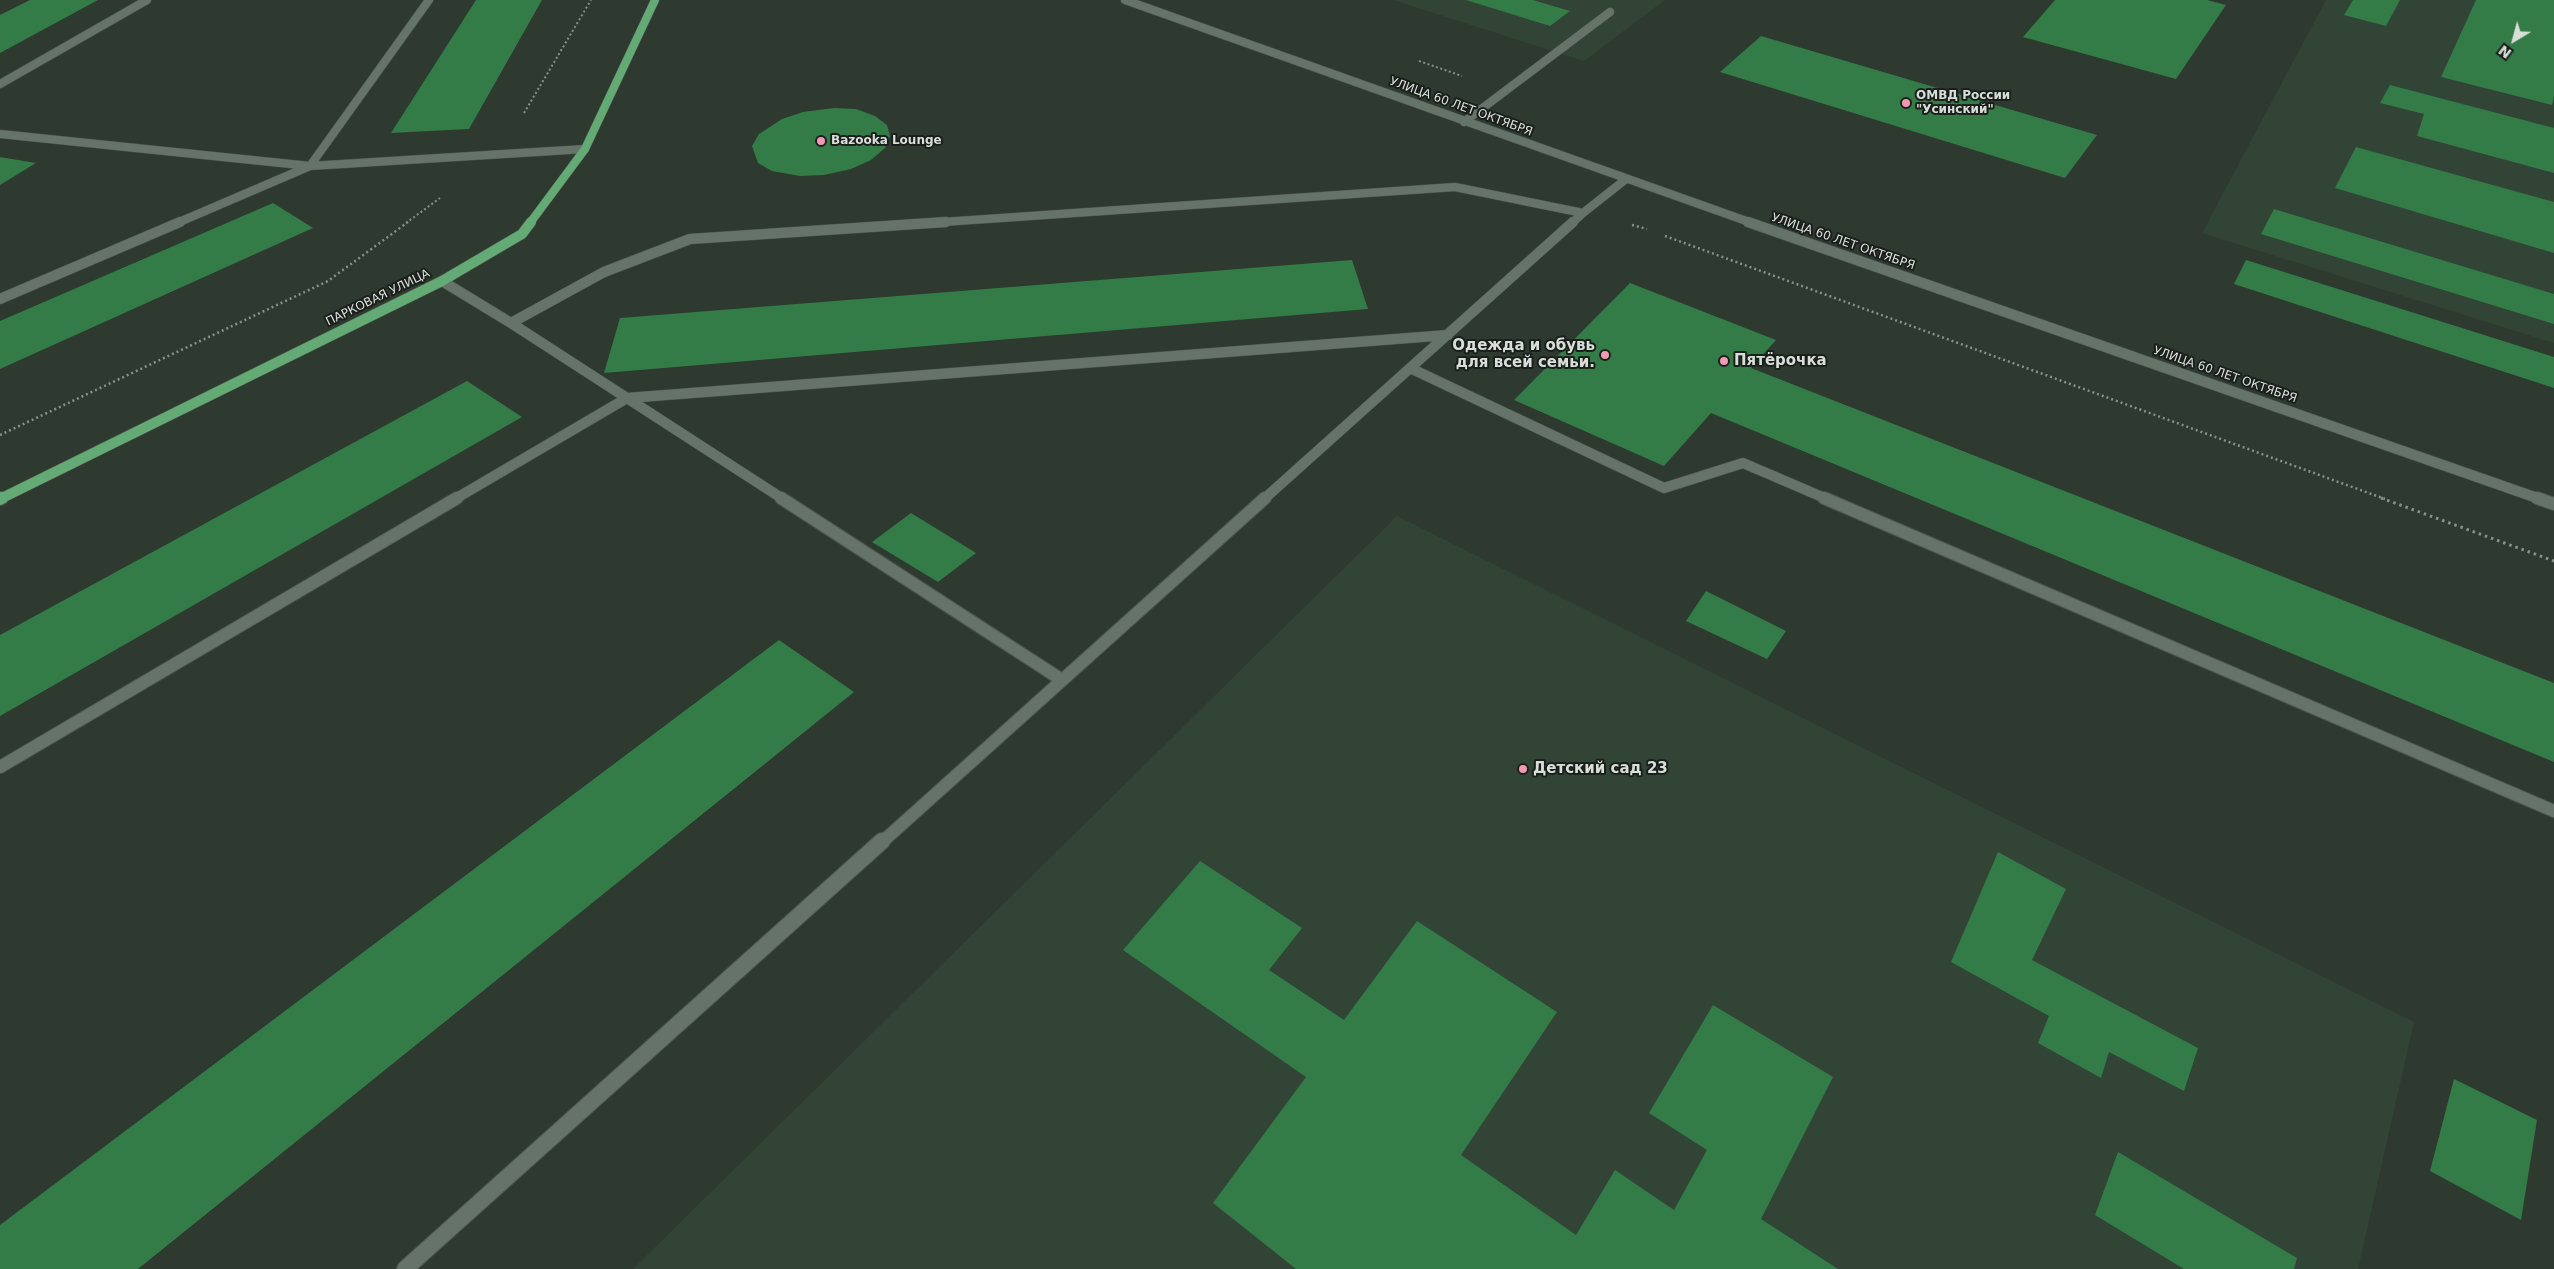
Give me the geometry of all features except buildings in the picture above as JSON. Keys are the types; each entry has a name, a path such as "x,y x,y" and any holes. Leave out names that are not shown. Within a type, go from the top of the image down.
{"main road":[{"name":"ПАРКОВАЯ УЛИЦА","path":"0,499 442,281 522,234 585,150 655,0"}],"street":[{"path":"0,84 147,0"},
{"path":"0,299 310,166 429,0"},
{"name":"УЛИЦА 60 ЛЕТ ОКТЯБРЯ","path":"1125,0 1464,122 2554,504"},
{"path":"1464,122 1610,12"},
{"path":"0,134 310,166 585,150"},
{"path":"405,1269 1583,213 1626,179"},
{"path":"511,323 604,272 690,239 1455,187 1583,213"},
{"path":"442,281 511,323 1062,680"},
{"path":"0,767 627,398 1448,334"},
{"path":"1410,368 1664,488 1743,463 2554,811"}],"path":[{"path":"499,154 591,0"},
{"path":"0,435 328,281 445,194"},
{"path":"1583,213 1649,230"},
{"path":"1658,233 2554,561"}],"shaded area":[{"path":"1393,0 1665,0 1584,61"},
{"path":"2326,0 2554,0 2554,343 2202,233"},
{"name":"Детский сад 23","path":"1397,516 2414,1022 2358,1269 633,1269"}],"place":[{"name":"ОМВД России \"Усинский\"","path":"1906,103"},
{"name":"Bazooka Lounge","path":"821,141"},
{"name":"Одежда и обувь для всей семьи.","path":"1605,355"},
{"name":"Пятёрочка","path":"1724,361"},
{"name":"Детский сад 23","path":"1523,769"}]}
